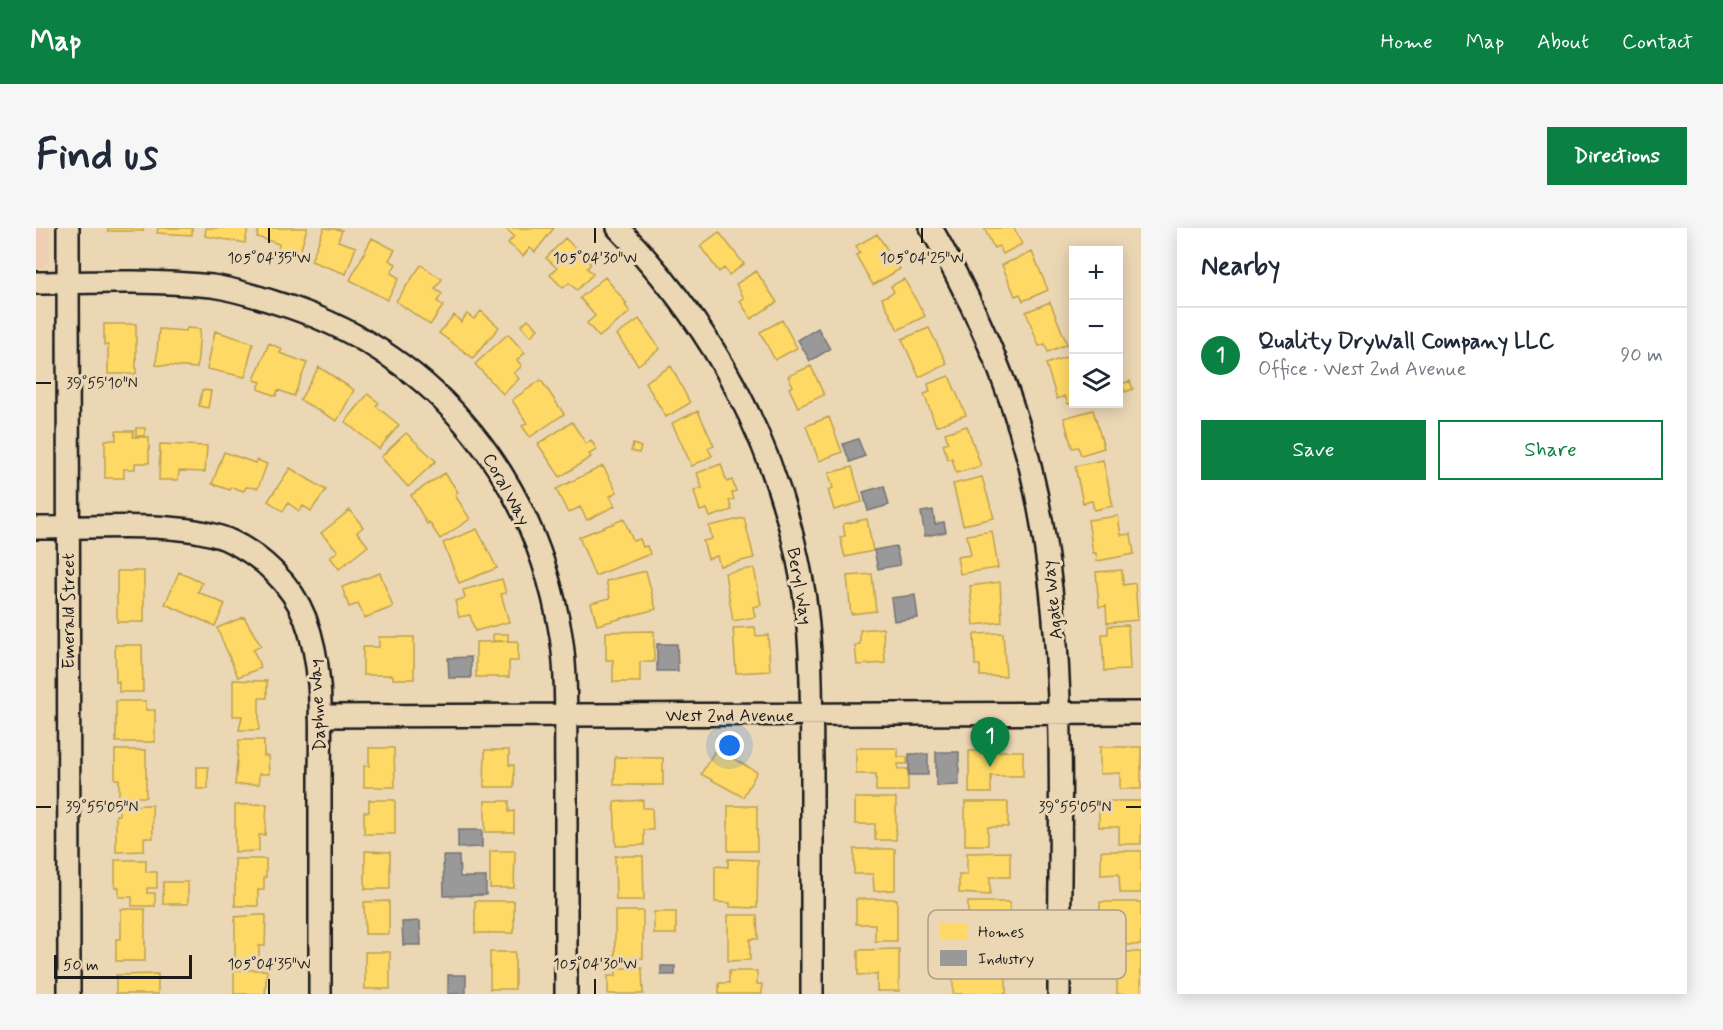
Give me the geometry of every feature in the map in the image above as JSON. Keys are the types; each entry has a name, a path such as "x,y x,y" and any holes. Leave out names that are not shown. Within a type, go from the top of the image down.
{"street":[{"name":"Emerald Street","path":"68,228 69,994"},
{"name":"Beryl Way","path":"618,228 657,268 700,325 743,398 776,475 802,581 811,652 812,994"},
{"name":"Agate Way","path":"931,228 957,274 991,348 1023,440 1035,486 1052,590 1058,714 1059,910"},
{"name":"Coral Way","path":"36,283 213,286 249,294 316,316 370,343 422,380 463,420 495,461 523,510 548,573 561,638 566,715 566,994"},
{"name":"Daphne Way","path":"36,528 194,529 227,540 261,560 289,590 304,616 316,652 320,716 320,994"},
{"name":"West 2nd Avenue","path":"320,716 1141,713"},
{"name":"Agate Way","path":"1059,979 1059,994"}],"shaded area":[{"path":"36,228 49,228 49,261 42,267 36,267"}],"building: Homes":[{"path":"108,228 143,228 143,231 108,231"},
{"path":"158,228 192,228 192,235 157,233"},
{"path":"206,228 248,228 245,243 205,236"},
{"path":"259,228 307,228 299,256 278,250 279,244 257,237"},
{"path":"324,228 342,230 338,241 356,247 346,274 311,261"},
{"path":"505,228 554,228 535,252 530,248 523,256 508,243 514,236"},
{"path":"984,228 1014,228 1022,244 1003,254 999,246 994,248"},
{"path":"719,232 744,264 729,275 724,268 719,272 700,246"},
{"path":"877,234 900,269 873,285 856,255 860,253 856,246"},
{"path":"372,238 395,250 389,260 396,264 391,273 399,278 387,300 350,280"},
{"path":"565,238 591,264 587,268 593,274 577,290 569,283 563,288 550,275 557,268 546,258"},
{"path":"1032,252 1048,290 1023,301 1020,294 1015,296 1002,265"},
{"path":"421,265 442,279 435,289 442,294 437,301 443,306 430,325 396,301"},
{"path":"756,271 777,302 751,319 740,301 744,298 736,284"},
{"path":"605,277 627,304 625,305 630,312 599,337 587,323 595,316 580,298"},
{"path":"904,279 925,316 898,330 882,298 894,292 891,286"},
{"path":"1050,302 1067,344 1048,352 1045,344 1039,346 1026,312"},
{"path":"481,311 499,327 473,358 439,333 454,315 461,322 467,314 474,319"},
{"path":"528,319 538,329 531,336 521,326"},
{"path":"639,319 660,349 638,365 617,335"},
{"path":"782,320 797,348 775,360 760,332"},
{"path":"104,324 136,324 136,374 108,374 108,345 104,345"},
{"path":"187,328 200,329 197,368 156,365 159,329 186,331"},
{"path":"929,328 947,364 919,377 902,339"},
{"path":"215,331 253,343 245,377 207,369"},
{"path":"508,334 525,353 517,360 522,366 514,373 519,379 503,394 475,364"},
{"path":"269,343 282,349 280,353 307,363 294,396 278,390 276,396 258,389 261,382 254,380"},
{"path":"1069,356 1069,404 1065,396 1057,399 1046,364"},
{"path":"671,366 690,403 666,417 645,382"},
{"path":"811,366 824,395 798,407 789,388 793,386 788,376"},
{"path":"319,367 354,390 337,421 300,400"},
{"path":"949,376 966,415 936,426 924,394 930,392 928,384"},
{"path":"541,380 564,414 530,437 522,426 527,423 512,400"},
{"path":"1130,381 1133,389 1125,392 1123,384"},
{"path":"202,390 211,391 208,408 199,406"},
{"path":"368,394 379,403 376,406 399,425 379,449 345,422"},
{"path":"1093,410 1104,448 1081,455 1078,447 1072,448 1064,418"},
{"path":"698,411 714,446 708,448 712,456 692,466 672,423"},
{"path":"829,417 842,452 819,461 806,426"},
{"path":"572,422 586,444 591,440 597,450 589,454 591,457 560,477 538,444"},
{"path":"967,426 981,466 956,473 952,458 948,460 943,444 948,442 945,433"},
{"path":"136,428 145,428 145,436 136,436"},
{"path":"116,431 133,431 133,437 149,437 149,463 135,463 135,469 124,469 124,478 105,478 105,440 116,440"},
{"path":"406,433 436,461 408,487 381,457"},
{"path":"160,444 207,446 205,472 179,471 178,480 159,480"},
{"path":"633,444 641,447 639,453 631,451"},
{"path":"224,452 255,463 257,460 267,464 258,488 246,487 244,491 231,487 230,490 212,484"},
{"path":"1103,460 1113,506 1094,510 1092,501 1083,503 1075,466"},
{"path":"721,464 727,482 732,480 736,491 732,493 734,499 729,501 732,510 710,517 707,509 700,511 694,491 702,488 697,473"},
{"path":"603,466 617,492 610,496 615,506 587,520 580,507 568,513 556,489"},
{"path":"852,467 862,502 834,510 828,490 833,488 829,473"},
{"path":"290,468 326,490 311,511 303,506 299,511 288,503 283,511 268,501"},
{"path":"445,473 458,492 455,495 470,519 440,539 429,522 427,524 411,495"},
{"path":"982,477 994,518 963,525 953,484"},
{"path":"350,510 363,527 357,532 368,546 339,569 330,557 338,551 321,533"},
{"path":"1118,516 1121,535 1131,534 1134,554 1097,561 1096,553 1093,553 1088,520"},
{"path":"744,518 754,558 720,566 717,556 708,559 703,541 712,539 709,526"},
{"path":"624,519 633,541 640,539 643,547 647,546 650,554 595,576 579,537"},
{"path":"867,519 873,551 845,557 840,537 845,536 843,524"},
{"path":"477,529 497,568 459,583 443,543"},
{"path":"992,531 998,568 960,574 957,557 971,555 967,535"},
{"path":"754,568 761,605 753,607 755,617 733,621 725,573"},
{"path":"1122,570 1123,585 1135,583 1138,620 1107,623 1106,606 1099,607 1096,572"},
{"path":"117,571 144,571 144,622 117,622"},
{"path":"646,571 656,609 597,625 591,603 610,598 606,581"},
{"path":"179,572 202,583 198,592 225,604 215,626 165,604"},
{"path":"380,573 393,607 364,618 358,604 349,607 342,587"},
{"path":"872,574 876,611 851,614 847,576"},
{"path":"502,579 506,593 501,594 509,622 475,631 470,615 459,617 455,601 465,598 463,590"},
{"path":"1000,582 1002,622 974,625 970,586"},
{"path":"244,617 261,646 253,650 261,668 238,677 217,628"},
{"path":"1128,625 1130,670 1104,671 1102,634 1108,634 1108,626"},
{"path":"755,627 756,636 768,635 770,671 736,673 733,628"},
{"path":"883,628 885,663 857,665 855,645 860,644 860,630"},
{"path":"654,631 654,662 640,662 640,682 613,682 613,660 606,660 606,632"},
{"path":"1003,633 1006,676 980,676 980,665 975,665 974,634"},
{"path":"493,634 508,634 508,641 493,641"},
{"path":"379,637 414,637 414,679 393,679 393,675 363,675 363,647 379,647"},
{"path":"518,641 518,661 509,661 509,677 476,677 476,642"},
{"path":"115,645 142,645 143,692 119,692 119,682 116,682"},
{"path":"233,680 267,681 267,698 259,698 259,730 239,730 242,716 233,716"},
{"path":"116,701 146,701 146,710 155,710 155,742 116,742"},
{"path":"239,740 264,740 264,756 268,756 269,774 259,774 259,784 235,785"},
{"path":"1100,747 1141,747 1141,789 1120,789 1120,773 1100,774"},
{"path":"369,748 394,748 395,787 364,787 364,766 369,766"},
{"path":"856,748 898,748 898,757 907,757 907,764 898,764 898,769 908,769 908,791 876,791 876,774 856,774"},
{"path":"716,749 757,772 743,797 701,774"},
{"path":"115,750 146,750 146,797 119,797 119,779 115,779"},
{"path":"485,750 509,750 509,765 514,765 514,787 484,787"},
{"path":"969,751 1023,751 1023,776 991,776 991,793 969,793"},
{"path":"615,757 663,758 663,785 614,785"},
{"path":"197,767 208,767 208,789 197,789"},
{"path":"855,798 896,798 896,840 875,840 875,824 855,824"},
{"path":"369,800 395,800 395,834 364,834 364,812 369,812"},
{"path":"643,800 643,808 652,808 653,830 644,830 644,845 616,846 614,802"},
{"path":"485,801 509,801 509,812 514,811 514,832 485,832"},
{"path":"1099,801 1141,801 1141,844 1119,844 1119,827 1099,827"},
{"path":"965,802 1008,802 1008,827 988,827 988,845 965,845"},
{"path":"267,804 265,835 259,835 259,851 235,852 235,805"},
{"path":"152,805 153,838 144,838 144,851 116,852 116,815 119,815 119,806"},
{"path":"728,806 757,806 757,851 728,851"},
{"path":"854,849 895,849 895,890 874,891 873,874 854,874"},
{"path":"365,851 390,852 390,889 365,889"},
{"path":"490,851 515,851 514,888 490,888"},
{"path":"1101,851 1141,851 1141,893 1120,893 1119,874 1101,875"},
{"path":"1010,852 1010,877 990,877 990,895 959,893 959,875 967,875 967,853"},
{"path":"615,856 643,856 644,900 616,900"},
{"path":"235,859 266,859 264,890 258,890 258,906 235,906"},
{"path":"728,859 758,860 757,908 730,907 730,903 715,902 715,866 728,867"},
{"path":"115,860 146,860 146,872 157,872 157,888 147,888 147,893 155,893 155,906 132,906 132,897 119,897 119,887 115,887"},
{"path":"163,882 188,882 188,904 163,904"},
{"path":"856,899 897,899 897,941 875,941 875,924 856,924"},
{"path":"389,901 389,934 365,934 364,902"},
{"path":"475,901 514,901 514,933 475,933"},
{"path":"968,902 1010,902 1010,910 968,910"},
{"path":"1100,902 1141,902 1141,945 1126,945 1126,910 1100,910"},
{"path":"121,909 145,909 145,961 116,961 116,939 121,939"},
{"path":"615,911 643,911 643,958 615,958"},
{"path":"654,912 676,912 676,934 654,934"},
{"path":"266,915 265,946 259,946 259,960 235,960 235,917"},
{"path":"728,915 757,915 758,939 750,939 750,960 728,961"},
{"path":"899,949 899,991 877,991 877,974 858,975 858,950"},
{"path":"365,952 390,952 390,989 365,989"},
{"path":"490,952 515,952 515,989 490,989"},
{"path":"1126,952 1141,952 1141,994 1117,994 1117,979 1126,979"},
{"path":"616,968 642,968 643,994 608,994 608,976 616,976"},
{"path":"234,970 267,970 265,994 234,994"},
{"path":"729,971 757,971 757,984 762,984 762,994 719,994 719,983 729,983"},
{"path":"158,974 158,994 116,994 116,975"},
{"path":"953,979 1006,979 1006,994 953,994"}],"building: Industry":[{"path":"818,328 830,349 810,361 798,340"},
{"path":"858,439 865,456 850,462 843,444"},
{"path":"884,486 889,505 868,511 863,492"},
{"path":"933,510 935,524 944,522 946,532 925,536 921,512"},
{"path":"896,546 900,565 878,569 874,550"},
{"path":"915,595 918,618 894,621 891,598"},
{"path":"657,644 677,644 678,671 657,671"},
{"path":"471,657 471,678 449,678 448,658"},
{"path":"936,752 959,752 959,785 936,786"},
{"path":"909,754 928,754 928,775 909,775"},
{"path":"458,830 482,830 482,847 458,848"},
{"path":"443,856 459,856 460,877 486,877 486,895 444,896"},
{"path":"420,921 421,945 403,945 402,922"},
{"path":"661,966 675,966 675,975 661,975"},
{"path":"448,975 466,975 466,994 448,994"}],"place":[{"name":"Quality DryWall Company LLC","path":"990,767"}]}
